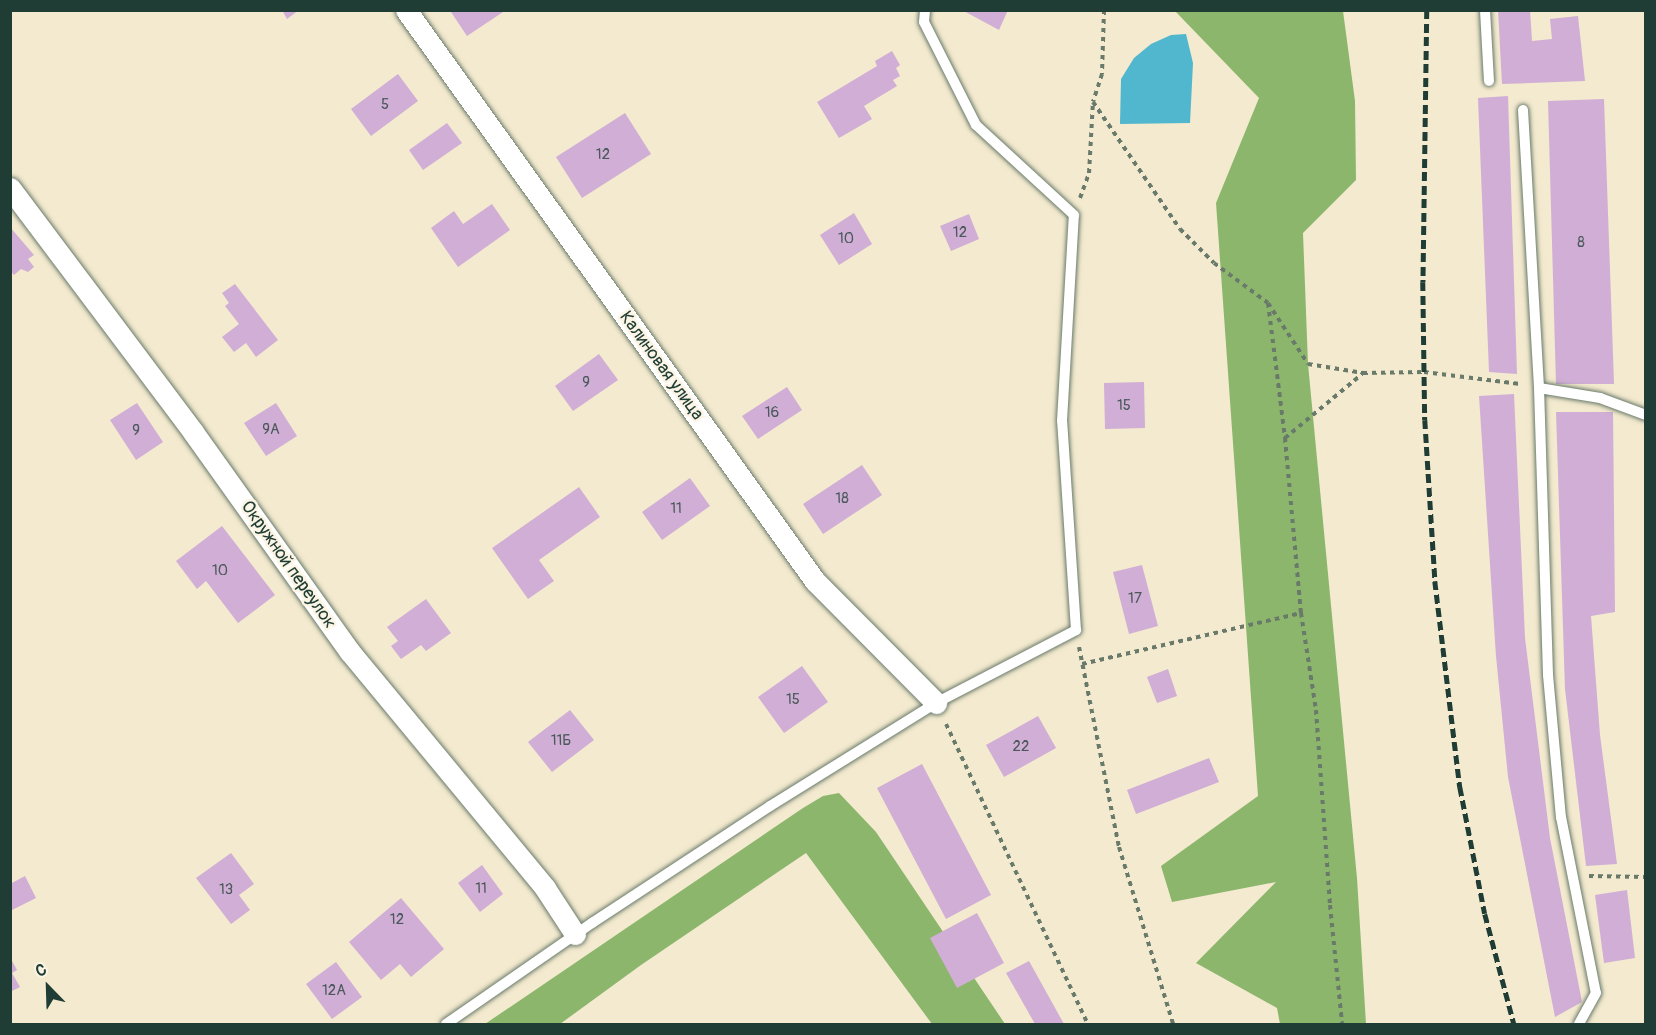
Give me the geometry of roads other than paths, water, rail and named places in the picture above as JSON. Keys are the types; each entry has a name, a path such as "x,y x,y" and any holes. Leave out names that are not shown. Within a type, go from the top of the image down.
{"street":[{"name":"Калиновая улица","path":"406,10 815,581 936,703"},
{"name":"Окружной переулок","path":"10,188 193,432 350,652 545,888 575,934"}],"lane":[{"path":"446,1024 575,934 770,806 936,703 1076,630 1062,421 1074,215 976,125 924,22 925,10"},
{"path":"1485,10 1489,81"},
{"path":"1523,110 1539,388 1548,675 1561,817 1596,993 1579,1024"},
{"path":"1539,388 1600,398 1646,415"}],"water":[{"path":"1186,34 1193,63 1190,123 1120,124 1121,79 1134,58 1151,44 1171,35"}],"railway":[{"path":"1427,10 1423,282 1425,420 1435,581 1460,787 1485,914 1514,1024"}]}
